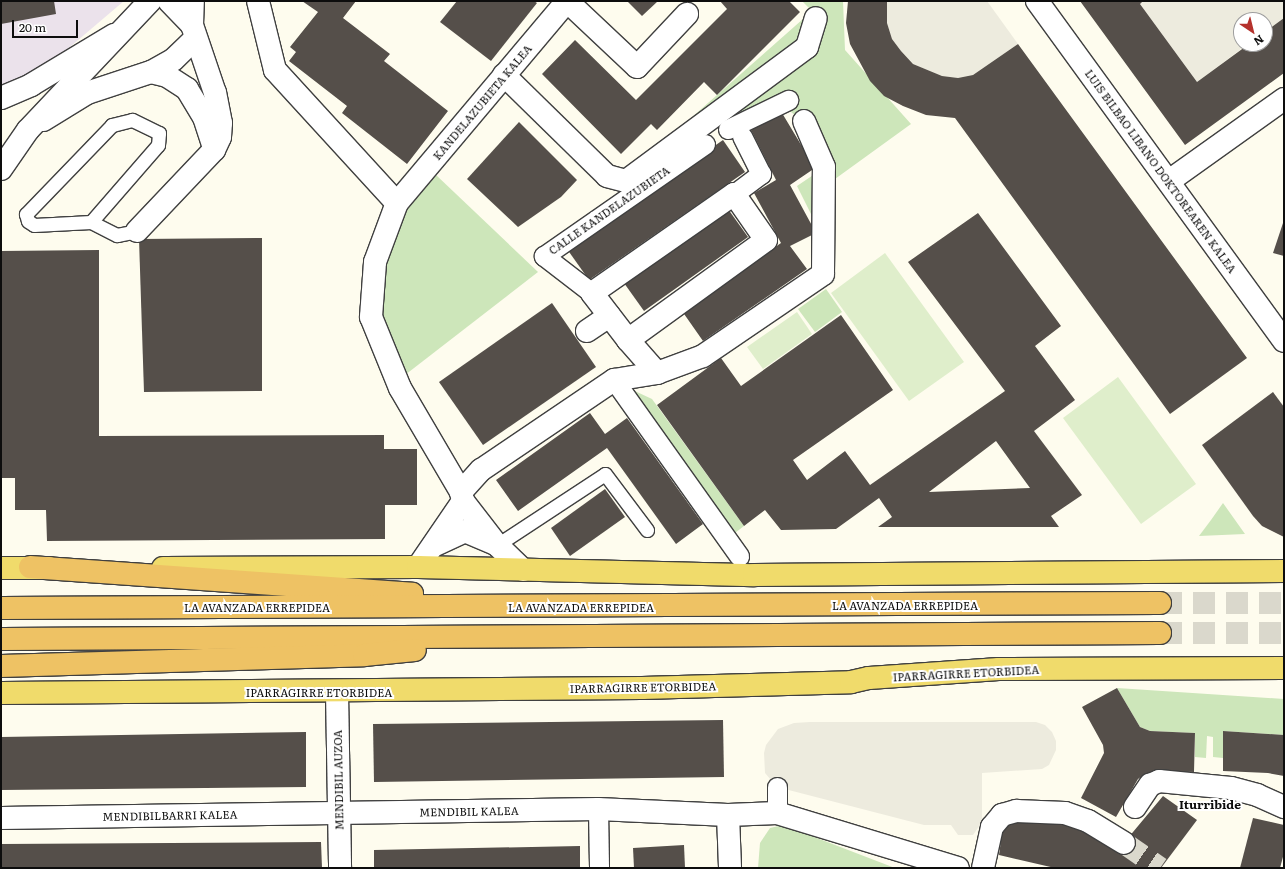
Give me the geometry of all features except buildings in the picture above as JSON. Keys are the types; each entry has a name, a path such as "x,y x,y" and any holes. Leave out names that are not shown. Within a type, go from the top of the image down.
{"highway":[{"path":"30,568 589,607"},
{"name":"LA AVANZADA ERREPIDEA","path":"1,608 589,607 1160,603"},
{"path":"1,639 1160,633"},
{"path":"1,666 364,655 529,637"}],"main road":[{"path":"1,568 418,567 746,575 1284,571"},
{"name":"IPARRAGIRRE ETORBIDEA","path":"1,693 337,692 642,688 851,682 869,678 999,668 1284,668"}],"street":[{"path":"1,169 28,130 118,32 150,1"},
{"path":"169,1 194,32"},
{"path":"137,231 214,150 220,137 221,123 214,93 194,32 193,1"},
{"path":"258,1 275,70 397,203"},
{"path":"567,1 637,67 687,14"},
{"name":"KANDELAZUBIETA KALEA","path":"462,496 400,388 371,317 375,262 397,203 567,1"},
{"name":"LUIS BILBAO LIBANO DOKTOREAREN KALEA","path":"1037,1 1284,340"},
{"path":"504,75 607,176 626,181 806,48 816,18"},
{"path":"1,98 31,85 118,32"},
{"path":"1,146 54,86 118,32"},
{"path":"28,130 87,93 151,72 172,60 194,32"},
{"path":"151,72 167,76 187,89 204,117 214,150"},
{"path":"1169,181 1284,99"},
{"path":"592,293 761,174 735,133 788,100"},
{"path":"418,567 433,546 462,496 481,470 614,380 657,373 703,356 822,274 824,167 804,121"},
{"name":"CALLE KANDELAZUBIETA","path":"657,373 628,340 592,293 544,256 705,144"},
{"path":"628,340 766,240 734,194"},
{"path":"587,331 609,316"},
{"path":"614,380 739,556"},
{"path":"462,496 497,545 523,570"},
{"path":"433,546 465,531 497,545"},
{"name":"MENDIBIL AUZOA","path":"337,692 340,868"},
{"path":"1135,807 1150,785 1159,781 1231,788 1257,795 1284,807"},
{"path":"777,787 777,813"},
{"path":"598,809 599,868"},
{"name":"MENDIBIL KALEA","path":"339,812 598,809 728,815 777,813 958,868"},
{"path":"983,868 992,827 1002,815 1016,811 1065,813 1088,821 1124,843"},
{"name":"MENDIBILBARRI KALEA","path":"1,818 339,812"},
{"path":"728,815 730,868"}],"lane":[{"path":"91,222 158,145 159,133 132,120 112,124 26,214 28,221 34,225 91,222 117,235 137,231"},
{"path":"497,545 605,474 647,530"}],"shaded area":[{"path":"1,1 124,1 44,69 1,89"},
{"path":"887,1 987,1 1018,44 973,75 958,78 942,76 913,64 892,39 887,23"},
{"path":"1144,1 1284,1 1284,18 1273,26 1273,12 1233,12 1233,52 1237,52 1197,82 1140,4"},
{"path":"1036,722 1045,725 1052,732 1056,741 1056,750 1049,765 1042,769 982,773 982,822 973,835 958,835 951,825 924,825 777,787 765,773 764,753 766,745 778,729 794,723"}],"green space":[{"path":"802,1 843,1 845,50 911,124 835,179 814,220 797,186 828,165 811,128 786,108 722,124 670,157 665,141 812,11"},
{"path":"435,174 538,272 405,375 379,314 382,260 404,207"},
{"path":"885,253 964,362 909,401 831,293"},
{"path":"826,289 842,312 815,332 798,309"},
{"path":"797,312 812,334 763,369 747,347"},
{"path":"1118,377 1196,484 1141,524 1063,418"},
{"path":"624,386 652,399 744,526 731,536"},
{"path":"1223,503 1245,534 1199,536 1211,520"},
{"path":"1117,688 1284,699 1284,735 1223,731 1223,758 1213,757 1213,737 1207,736 1206,758 1195,757 1195,733 1150,731 1140,727"},
{"path":"783,825 895,868 758,868 760,843 770,828"}],"tunnel":[{"path":"1160,603 1284,603"},
{"path":"1160,633 1284,633"},
{"path":"1124,843 1160,868"}],"district":[{"name":"Iturribide","path":"1210,805"}]}
